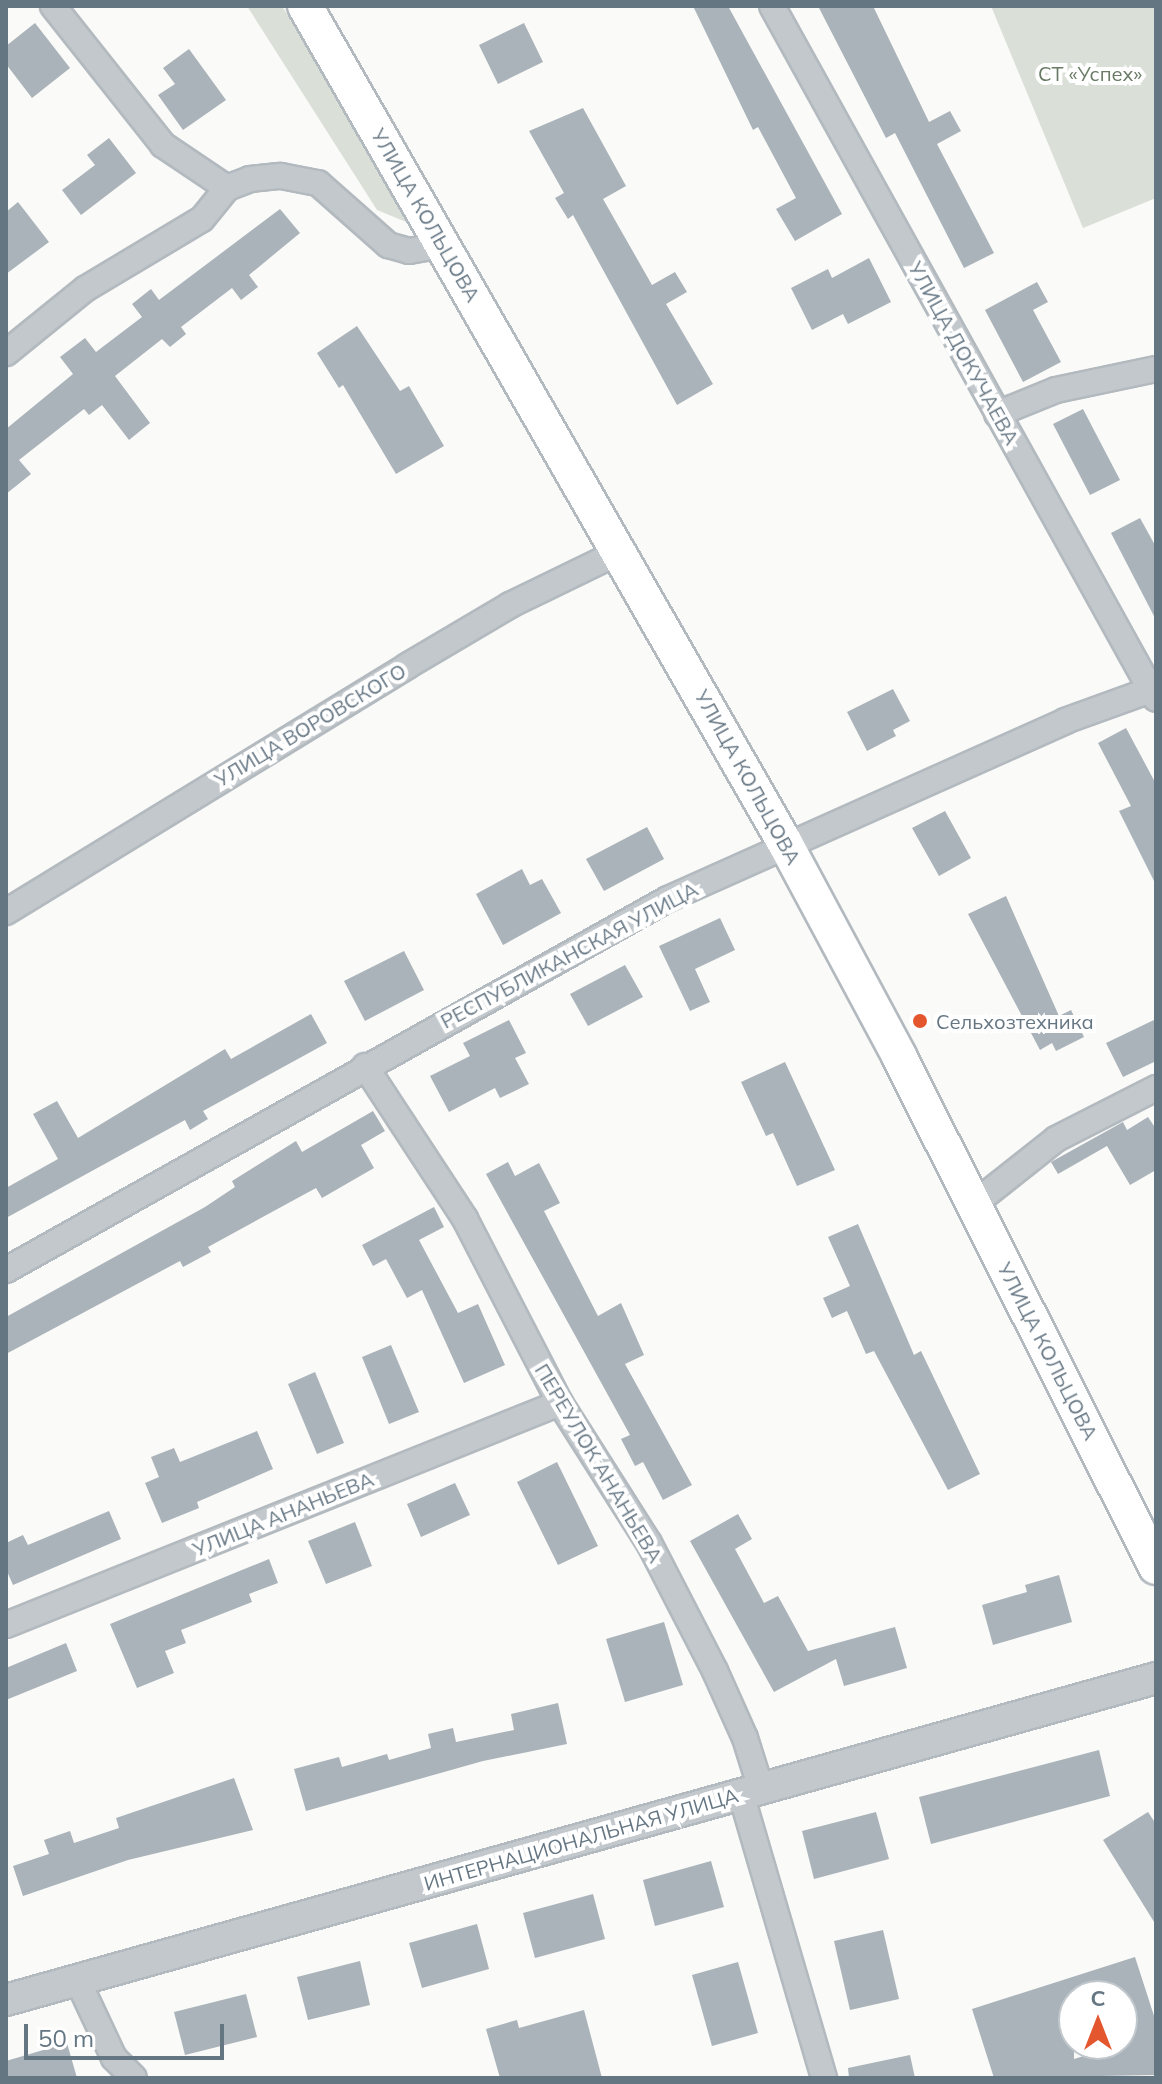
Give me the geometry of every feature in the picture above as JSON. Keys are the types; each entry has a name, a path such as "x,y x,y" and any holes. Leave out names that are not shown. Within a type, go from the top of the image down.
{"main road":[{"name":"УЛИЦА КОЛЬЦОВА","path":"305,6 621,551 785,843 974,1204 1156,1567"}],"street":[{"path":"53,6 163,145 227,188"},
{"name":"УЛИЦА ДОКУЧАЕВА","path":"772,6 1154,692"},
{"path":"6,353 85,289 202,219 227,188 250,179 305,179 318,183 388,245 409,251 442,245"},
{"path":"997,414 1056,390 1156,369"},
{"name":"УЛИЦА ВОРОВСКОГО","path":"6,912 510,605 621,551"},
{"name":"РЕСПУБЛИКАНСКАЯ УЛИЦА","path":"6,1270 562,955 785,843 1154,692"},
{"name":"ПЕРЕУЛОК АНАНЬЕВА","path":"365,1066 465,1219 560,1403 649,1543 690,1620 745,1738 751,1791 824,2078"},
{"path":"974,1204 1056,1139 1156,1088"},
{"name":"УЛИЦА АНАНЬЕВА","path":"6,1625 560,1403"},
{"name":"ИНТЕРНАЦИОНАЛЬНАЯ УЛИЦА","path":"6,2000 1156,1678"},
{"path":"77,1979 114,2058 134,2078"}],"green space":[{"path":"247,6 282,6 411,224 377,210"},
{"name":"СТ «Успех»","path":"991,6 1156,6 1156,198 1083,228"}],"building":[{"path":"693,6 728,6 842,214 795,241 776,209 796,198 758,127 753,130"},
{"path":"818,6 873,6 929,122 950,111 961,131 937,144 994,253 964,268 895,133 886,138"},
{"path":"35,23 70,68 32,98 6,64 6,46"},
{"path":"524,23 543,62 498,84 479,45"},
{"path":"189,49 226,100 183,130 158,95 175,84 163,68"},
{"path":"583,108 626,186 603,199 652,285 675,272 687,292 666,304 713,384 677,405 573,215 568,219 555,198 564,193 529,131"},
{"path":"109,138 136,173 81,215 62,190 95,165 87,155"},
{"path":"18,202 49,242 6,274 6,212"},
{"path":"280,209 300,233 249,275 258,287 241,300 232,288 181,327 186,334 170,347 162,339 115,376 150,423 129,440 102,405 89,415 84,409 19,460 31,474 6,494 6,429 73,374 60,357 85,338 96,352 142,317 132,304 151,289 159,300"},
{"path":"869,258 891,302 848,324 843,314 812,330 791,288 828,269 832,278"},
{"path":"1037,282 1048,302 1033,310 1061,362 1023,382 985,310"},
{"path":"357,326 400,391 409,386 444,446 396,474 343,385 339,388 317,353"},
{"path":"1083,409 1120,480 1090,495 1053,424"},
{"path":"1140,518 1156,547 1156,620 1111,533"},
{"path":"893,689 910,721 893,730 896,736 867,751 847,712"},
{"path":"1126,728 1156,784 1156,885 1119,811 1131,806 1098,743"},
{"path":"945,811 971,858 939,876 912,828"},
{"path":"647,827 664,859 604,891 586,859"},
{"path":"522,869 530,885 542,879 561,913 503,945 476,894"},
{"path":"1006,896 1059,1016 1071,1010 1084,1037 1056,1051 1052,1043 1040,1050 968,914"},
{"path":"720,918 735,950 695,969 710,1002 690,1011 659,946"},
{"path":"404,951 424,990 365,1021 344,981"},
{"path":"625,965 643,997 588,1026 570,994"},
{"path":"311,1014 327,1043 203,1111 208,1119 190,1130 185,1120 6,1218 6,1188 58,1159 33,1114 57,1101 78,1138 225,1049 231,1059"},
{"path":"1156,1019 1156,1061 1123,1077 1106,1043"},
{"path":"509,1020 526,1053 515,1058 529,1084 500,1098 495,1088 449,1112 430,1076 470,1056 463,1043"},
{"path":"785,1062 835,1170 797,1186 773,1133 766,1136 741,1082"},
{"path":"373,1111 385,1131 361,1145 374,1168 322,1198 316,1188 208,1247 211,1252 183,1267 180,1261 6,1354 6,1317 205,1207 235,1187 232,1181 296,1141 302,1152"},
{"path":"1148,1117 1156,1129 1156,1170 1130,1185 1107,1146 1058,1174 1051,1162 1123,1122 1127,1130"},
{"path":"508,1162 515,1176 539,1163 560,1203 544,1211 598,1316 621,1303 644,1355 625,1364 692,1485 663,1500 643,1462 635,1466 621,1439 630,1435 486,1174"},
{"path":"434,1207 444,1227 419,1240 458,1313 478,1304 505,1365 464,1383 422,1290 407,1298 386,1259 373,1266 362,1245"},
{"path":"858,1224 914,1355 921,1351 980,1474 948,1490 874,1351 866,1354 847,1311 832,1318 823,1298 850,1286 828,1237"},
{"path":"391,1345 419,1412 389,1424 362,1357"},
{"path":"315,1372 344,1443 317,1454 288,1384"},
{"path":"257,1431 273,1469 197,1502 199,1508 162,1523 145,1483 159,1477 151,1457 174,1448 180,1462"},
{"path":"557,1462 598,1546 558,1565 517,1482"},
{"path":"455,1483 470,1515 421,1537 407,1504"},
{"path":"109,1511 121,1539 13,1585 6,1569 6,1543 23,1535 28,1545"},
{"path":"738,1514 752,1539 735,1549 764,1603 778,1596 808,1651 895,1627 907,1668 844,1686 836,1659 774,1692 690,1541"},
{"path":"355,1522 372,1566 326,1584 308,1541"},
{"path":"269,1559 278,1583 249,1594 252,1602 181,1630 186,1643 165,1651 174,1673 137,1688 110,1624"},
{"path":"1059,1575 1072,1622 993,1645 982,1605 1027,1592 1025,1585"},
{"path":"664,1622 683,1685 625,1702 606,1639"},
{"path":"66,1643 77,1671 6,1700 6,1668"},
{"path":"558,1703 567,1744 483,1761 306,1811 294,1769 339,1757 342,1767 387,1754 389,1760 431,1748 428,1734 453,1728 456,1742 514,1730 511,1714"},
{"path":"1099,1750 1110,1796 931,1844 919,1797"},
{"path":"234,1778 253,1830 128,1860 23,1896 13,1866 49,1854 44,1840 70,1831 74,1843 119,1828 116,1818"},
{"path":"876,1812 889,1859 814,1879 802,1831"},
{"path":"1148,1812 1156,1824 1156,1925 1103,1840"},
{"path":"711,1861 724,1907 655,1926 643,1880"},
{"path":"593,1894 605,1939 535,1958 523,1913"},
{"path":"477,1924 489,1969 422,1988 409,1943"},
{"path":"883,1930 899,1999 850,2010 834,1941"},
{"path":"1135,1957 1156,2022 1156,2075 994,2078 972,2009 1058,1982 1058,2060 1138,2060 1138,1980 1063,1980"},
{"path":"360,1961 370,2005 308,2020 297,1977"},
{"path":"738,1962 758,2033 712,2046 692,1975"},
{"path":"246,1994 257,2037 185,2055 174,2012"},
{"path":"584,2010 602,2078 500,2078 486,2029 517,2020 519,2028"},
{"path":"67,2043 77,2078 6,2078 6,2061"},
{"path":"910,2055 915,2078 849,2078 848,2068"}],"place":[{"name":"Сельхозтехника","path":"920,1021"}]}
